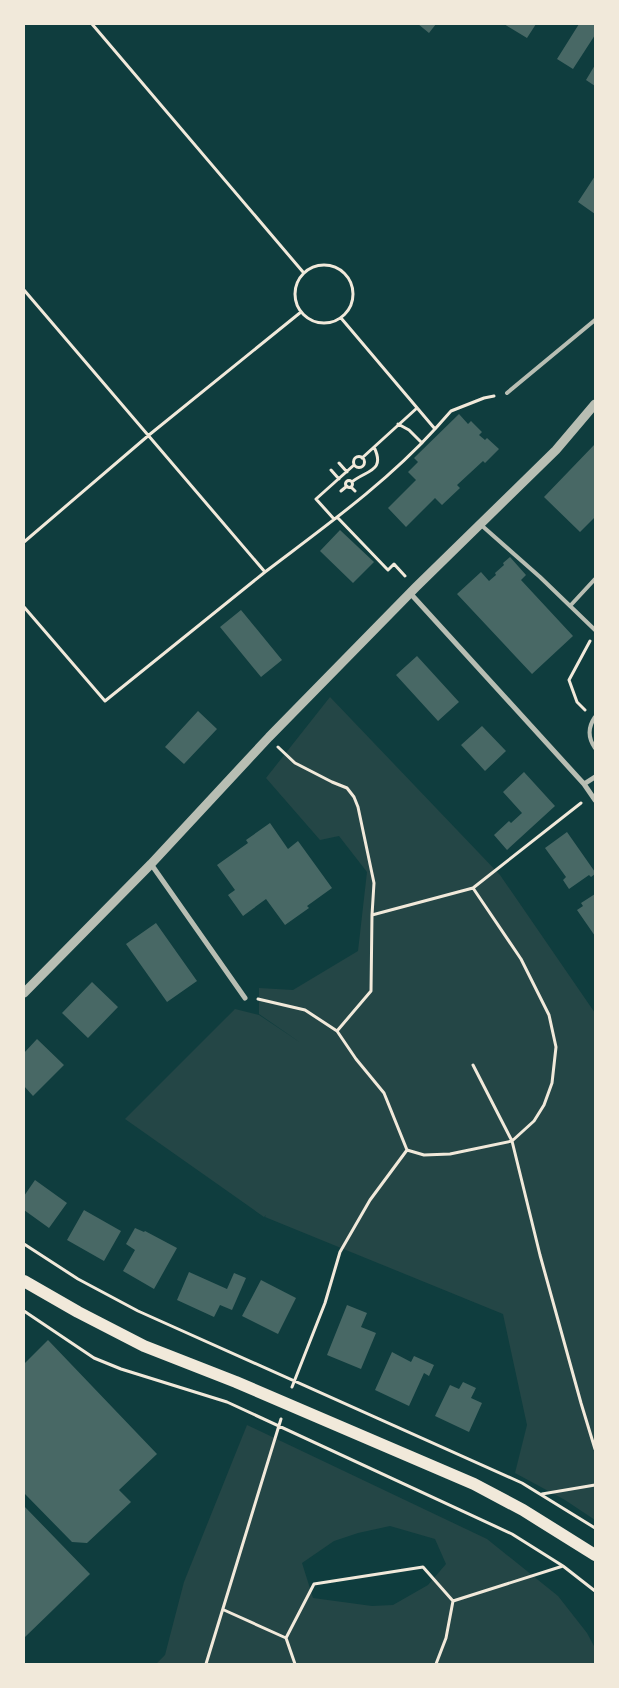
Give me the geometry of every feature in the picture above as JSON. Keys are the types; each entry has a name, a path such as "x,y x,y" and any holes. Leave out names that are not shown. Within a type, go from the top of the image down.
{"main road":[{"path":"24,1281 78,1312 144,1346 474,1484 531,1514 595,1555"}],"street":[{"path":"24,993 151,864 269,736 556,450 595,404"},
{"path":"410,594 584,784 595,800"},
{"path":"584,784 595,777"},
{"path":"151,864 246,998"}],"lane":[{"path":"507,393 595,320"},
{"path":"480,524 595,630"},
{"path":"570,606 595,579"},
{"path":"594,718 590,730 591,742 595,748"}],"path":[{"path":"92,24 303,272"},
{"path":"327,264 343,271 349,278 353,295 352,304 341,318 331,323 320,323 309,319 301,312 294,296 298,279 310,267 327,264"},
{"path":"24,290 265,572"},
{"path":"24,542 149,435 301,312"},
{"path":"341,318 435,429"},
{"path":"24,607 105,701 392,473 451,411 484,398 507,393"},
{"path":"362,458 417,407"},
{"path":"398,424 410,430 422,443"},
{"path":"341,491 360,475 372,470 376,466 378,457 374,447"},
{"path":"354,466 355,458 359,456 362,458"},
{"path":"354,466 358,468 362,466 364,462 362,458"},
{"path":"339,463 347,472"},
{"path":"354,466 316,499 388,570 394,564 400,570"},
{"path":"331,470 339,479"},
{"path":"342,476 355,491"},
{"path":"583,653 569,680 577,702 594,718"},
{"path":"286,756 295,763 347,788 354,797 374,883 370,991 337,1031"},
{"path":"372,916 473,888 578,805"},
{"path":"246,998 264,1000 305,1010 337,1031 356,1059 384,1094 408,1150 424,1155 450,1154 512,1141 534,1121 544,1105 552,1083 556,1047 548,1014 521,959 473,888"},
{"path":"473,1065 512,1141 540,1255 595,1449"},
{"path":"206,1664 224,1610 285,1404 325,1303 340,1252 370,1200 408,1150"},
{"path":"24,1244 78,1279 138,1311 522,1483 595,1528"},
{"path":"24,1312 94,1358 121,1369 228,1402 512,1534 564,1566 595,1591"},
{"path":"541,1494 595,1485"},
{"path":"453,1601 564,1566"},
{"path":"294,1664 286,1638 314,1584 423,1567 453,1601"},
{"path":"436,1664 446,1638 453,1601"},
{"path":"224,1610 286,1638"}],"shaded area":[{"path":"330,697 500,875 595,1013 595,1520 565,1500 515,1473 527,1425 503,1314 265,1217 266,1215 264,1217 125,1119 235,1009 259,1015 301,1043 259,1014 259,988 293,990 358,951 367,872 339,836 320,840 266,778"},
{"path":"247,1425 487,1539 558,1596 587,1633 595,1648 595,1664 156,1664 165,1655 184,1582","holes":["390,1526 435,1539 446,1564 428,1585 393,1605 372,1606 313,1598 302,1563 334,1541 358,1533"]}],"building":[{"path":"418,24 436,24 429,33"},
{"path":"504,24 536,24 527,38"},
{"path":"579,24 595,24 595,35 573,69 557,59"},
{"path":"595,65 595,86 586,80"},
{"path":"595,176 595,214 578,202"},
{"path":"459,414 468,424 471,421 482,432 479,435 485,440 487,438 499,449 485,463 483,461 457,485 460,488 442,505 435,498 406,527 388,508 416,480 408,472 418,462 414,458"},
{"path":"595,444 595,517 580,532 544,497"},
{"path":"340,530 374,562 353,583 320,551"},
{"path":"510,557 526,575 521,580 573,636 532,674 457,594 481,572 489,581"},
{"path":"241,610 282,660 261,677 220,627"},
{"path":"417,656 459,702 438,721 396,675"},
{"path":"198,711 217,729 184,764 165,747"},
{"path":"482,726 506,751 485,771 461,745"},
{"path":"524,772 555,806 507,850 494,835 509,821 511,823 522,813 503,792"},
{"path":"270,823 288,849 298,841 332,888 285,925 266,899 243,916 228,895 235,890 217,865 248,843 246,840"},
{"path":"567,832 595,872 591,877 589,875 569,889 563,880 566,877 545,848"},
{"path":"595,894 595,936 577,910 583,906 581,903"},
{"path":"156,923 197,981 167,1002 126,944"},
{"path":"92,982 118,1007 88,1038 62,1013"},
{"path":"37,1039 64,1065 33,1096 24,1086 24,1053"},
{"path":"35,1180 67,1203 49,1228 24,1210 24,1196"},
{"path":"84,1210 121,1231 104,1261 67,1240"},
{"path":"135,1228 145,1231 177,1248 154,1289 123,1271 135,1250 126,1244"},
{"path":"189,1272 227,1289 234,1273 246,1278 232,1310 220,1305 214,1317 177,1300"},
{"path":"261,1280 296,1298 278,1334 242,1316"},
{"path":"347,1305 367,1313 361,1327 376,1333 361,1369 327,1355"},
{"path":"48,1340 157,1454 119,1490 131,1502 87,1543 72,1542 24,1493 24,1364"},
{"path":"392,1352 411,1362 414,1356 434,1365 429,1376 424,1373 409,1406 375,1390"},
{"path":"463,1382 476,1388 471,1398 482,1403 469,1432 435,1416 450,1385 459,1389"},
{"path":"24,1506 90,1574 24,1638"}]}
